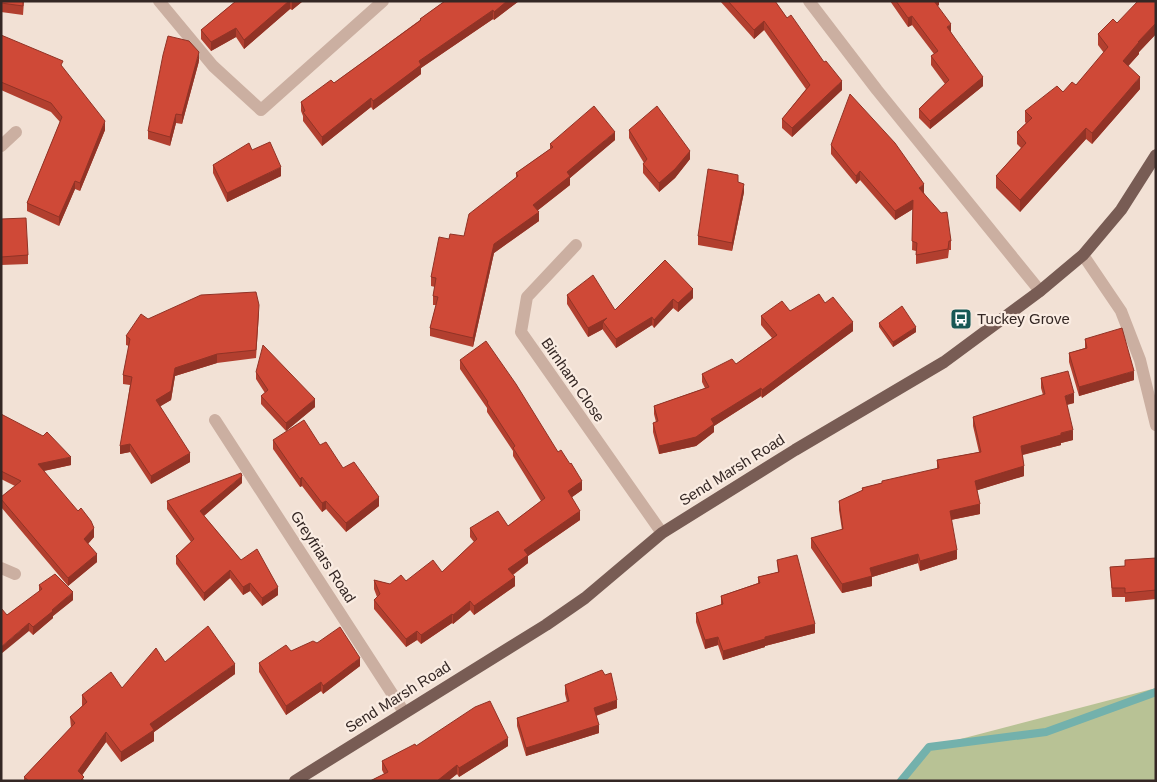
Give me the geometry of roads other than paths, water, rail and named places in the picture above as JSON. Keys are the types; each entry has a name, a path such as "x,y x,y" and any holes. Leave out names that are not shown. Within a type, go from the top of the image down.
{"main road":[{"name":"Send Marsh Road","path":"295,781 546,625 584,598 662,533 795,450 944,362 1040,291 1083,255 1121,210 1156,155"}],"street":[{"path":"159,1 213,66 261,110 384,1"},
{"path":"809,1 877,90 1040,291"},
{"path":"1,146 16,132"},
{"name":"Birnham Close","path":"576,245 527,297 521,332 662,533"},
{"path":"1083,255 1122,311 1140,360 1156,425"},
{"name":"Greyfriars Road","path":"215,420 404,712"},
{"path":"1,568 15,574"}],"waterway":[{"path":"901,781 929,747 1046,732 1156,692"}],"place":[{"name":"Tuckey Grove","path":"961,319"}]}
